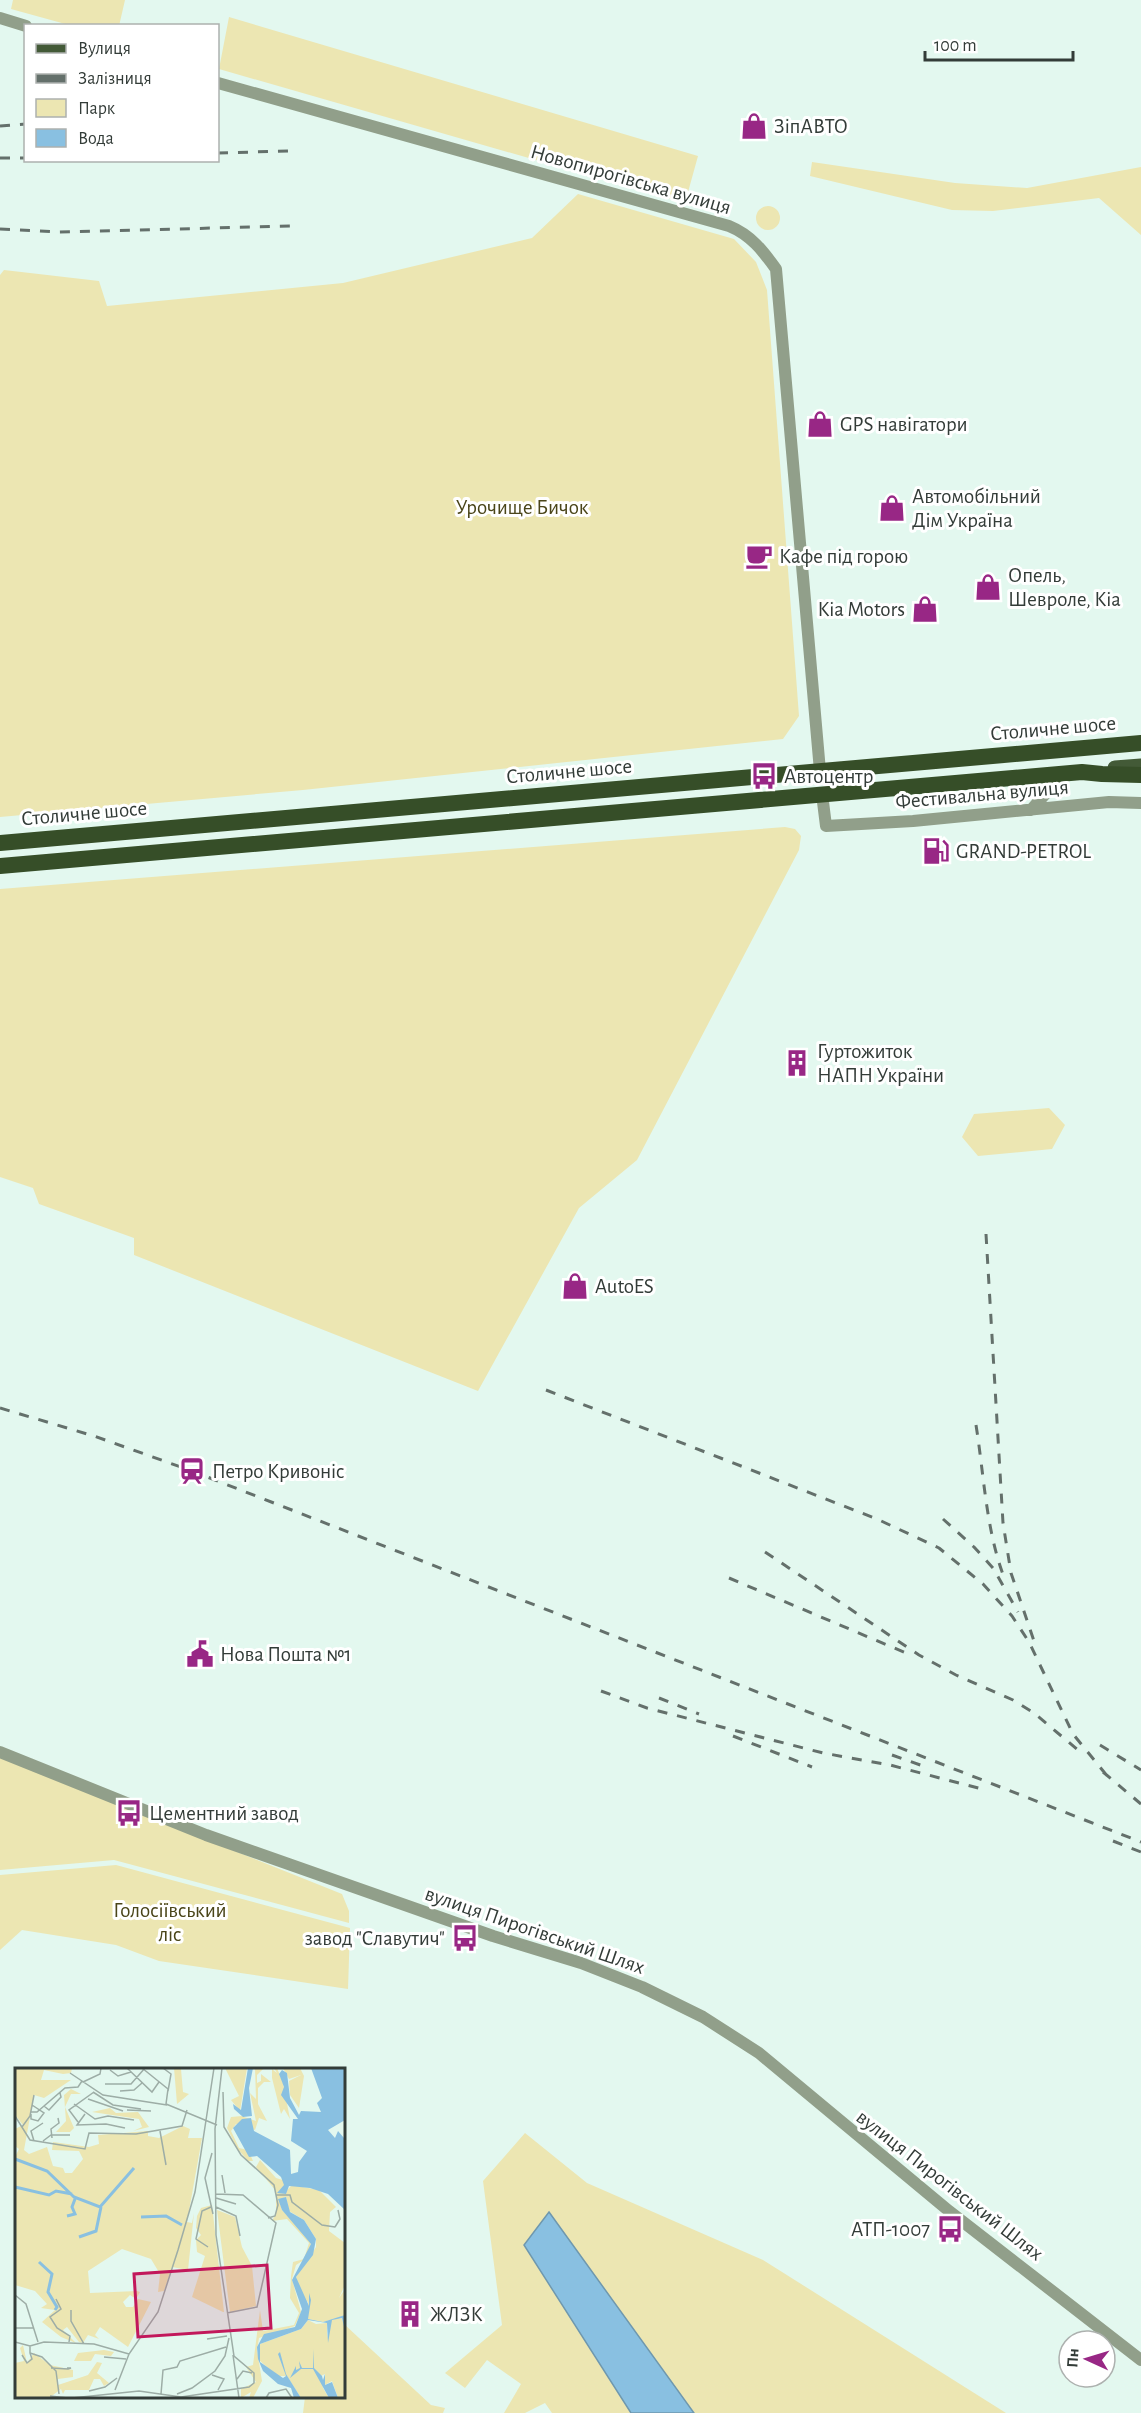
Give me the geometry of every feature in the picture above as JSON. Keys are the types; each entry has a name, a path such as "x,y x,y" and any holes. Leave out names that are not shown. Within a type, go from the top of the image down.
{"highway":[{"name":"Столичне шосе","path":"0,843 1141,743"},
{"path":"0,866 1064,773 1141,775"}],"main road":[{"path":"1082,772 1141,766"}],"street":[{"path":"0,18 24,25"},
{"name":"Новопирогівська вулиця","path":"219,83 729,226 745,232 762,250 776,269 820,771"},
{"path":"1031,810 1064,773"},
{"name":"Фестивальна вулиця","path":"822,794 826,826 913,821 1109,802 1141,802"},
{"name":"вулиця Пирогівський Шлях","path":"0,1752 206,1835 493,1936 581,1963 642,1987 703,2017 759,2053 940,2204 1141,2360"}],"green space":[{"path":"13,0 125,0 119,24 65,24 11,9"},
{"path":"229,17 698,156 685,203 219,69"},
{"path":"812,162 955,183 1027,188 1141,167 1141,235 1099,198 993,211 952,210 810,176"},
{"name":"Урочище Бичок","path":"578,194 734,239 756,262 767,290 799,716 783,739 303,790 0,817 0,275 4,270 99,281 107,306 343,283 532,238"},
{"path":"768,206 777,209 780,218 777,227 768,230 759,227 756,218 759,209"},
{"path":"785,827 795,829 801,836 799,850 637,1160 579,1208 478,1391 134,1255 134,1238 39,1204 33,1188 0,1177 0,889"},
{"path":"1049,1108 1065,1125 1052,1149 978,1156 962,1137 974,1114"},
{"path":"0,1757 342,1894 349,1911 349,1923 114,1860 0,1870"},
{"name":"Голосіївський ліс","path":"116,1865 350,1928 348,1989 159,1961 116,1945 22,1930 0,1950 0,1875"},
{"path":"525,2133 587,2183 763,2260 1006,2413 694,2413 549,2213 524,2245 631,2413 552,2413 545,2403 525,2413 504,2413 521,2384 487,2360 465,2388 445,2373 502,2325 483,2181"},
{"path":"345,2325 431,2405 445,2408 443,2413 303,2413 305,2398 345,2398"}],"water":[{"path":"549,2212 694,2413 631,2413 524,2245"}],"railway":[{"path":"0,126 24,124"},
{"path":"219,153 289,151"},
{"path":"0,158 24,158"},
{"path":"0,229 58,232 293,226"},
{"path":"986,1234 1003,1523 1011,1573 1034,1641"},
{"path":"546,1390 877,1519 939,1548 983,1584 1012,1616 1029,1642 1073,1734 1108,1777"},
{"path":"0,1408 94,1436 192,1471 1141,1842"},
{"path":"976,1425 989,1521 1004,1577"},
{"path":"943,1519 993,1568 1018,1612"},
{"path":"765,1552 919,1655 956,1675 1013,1700 1034,1713 1078,1750"},
{"path":"729,1578 906,1653"},
{"path":"601,1691 647,1708 823,1753 890,1765 982,1789"},
{"path":"659,1698 699,1714"},
{"path":"733,1736 812,1767"},
{"path":"1100,1745 1141,1770"},
{"path":"892,1755 923,1766"},
{"path":"1103,1772 1141,1804"},
{"path":"1113,1841 1141,1852"}],"place":[{"name":"ЗіпАВТО","path":"754,126"},
{"name":"GPS навігатори","path":"820,424"},
{"name":"Автомобільний Дім Україна","path":"892,508"},
{"name":"Кафе під горою","path":"759,556"},
{"name":"Опель, Шевроле, Кіа","path":"988,587"},
{"name":"Kia Motors","path":"925,609"},
{"name":"Автоцентр","path":"764,776"},
{"name":"GRAND-PETROL","path":"936,851"},
{"name":"Гуртожиток НАПН України","path":"797,1063"},
{"name":"AutoES","path":"575,1286"},
{"name":"Петро Кривоніс","path":"192,1471"},
{"name":"Нова Пошта №1","path":"200,1654"},
{"name":"Цементний завод","path":"129,1813"},
{"name":"завод \"Славутич\"","path":"465,1938"},
{"name":"АТП-1007","path":"950,2229"},
{"name":"ЖЛЗК","path":"410,2314"}]}
